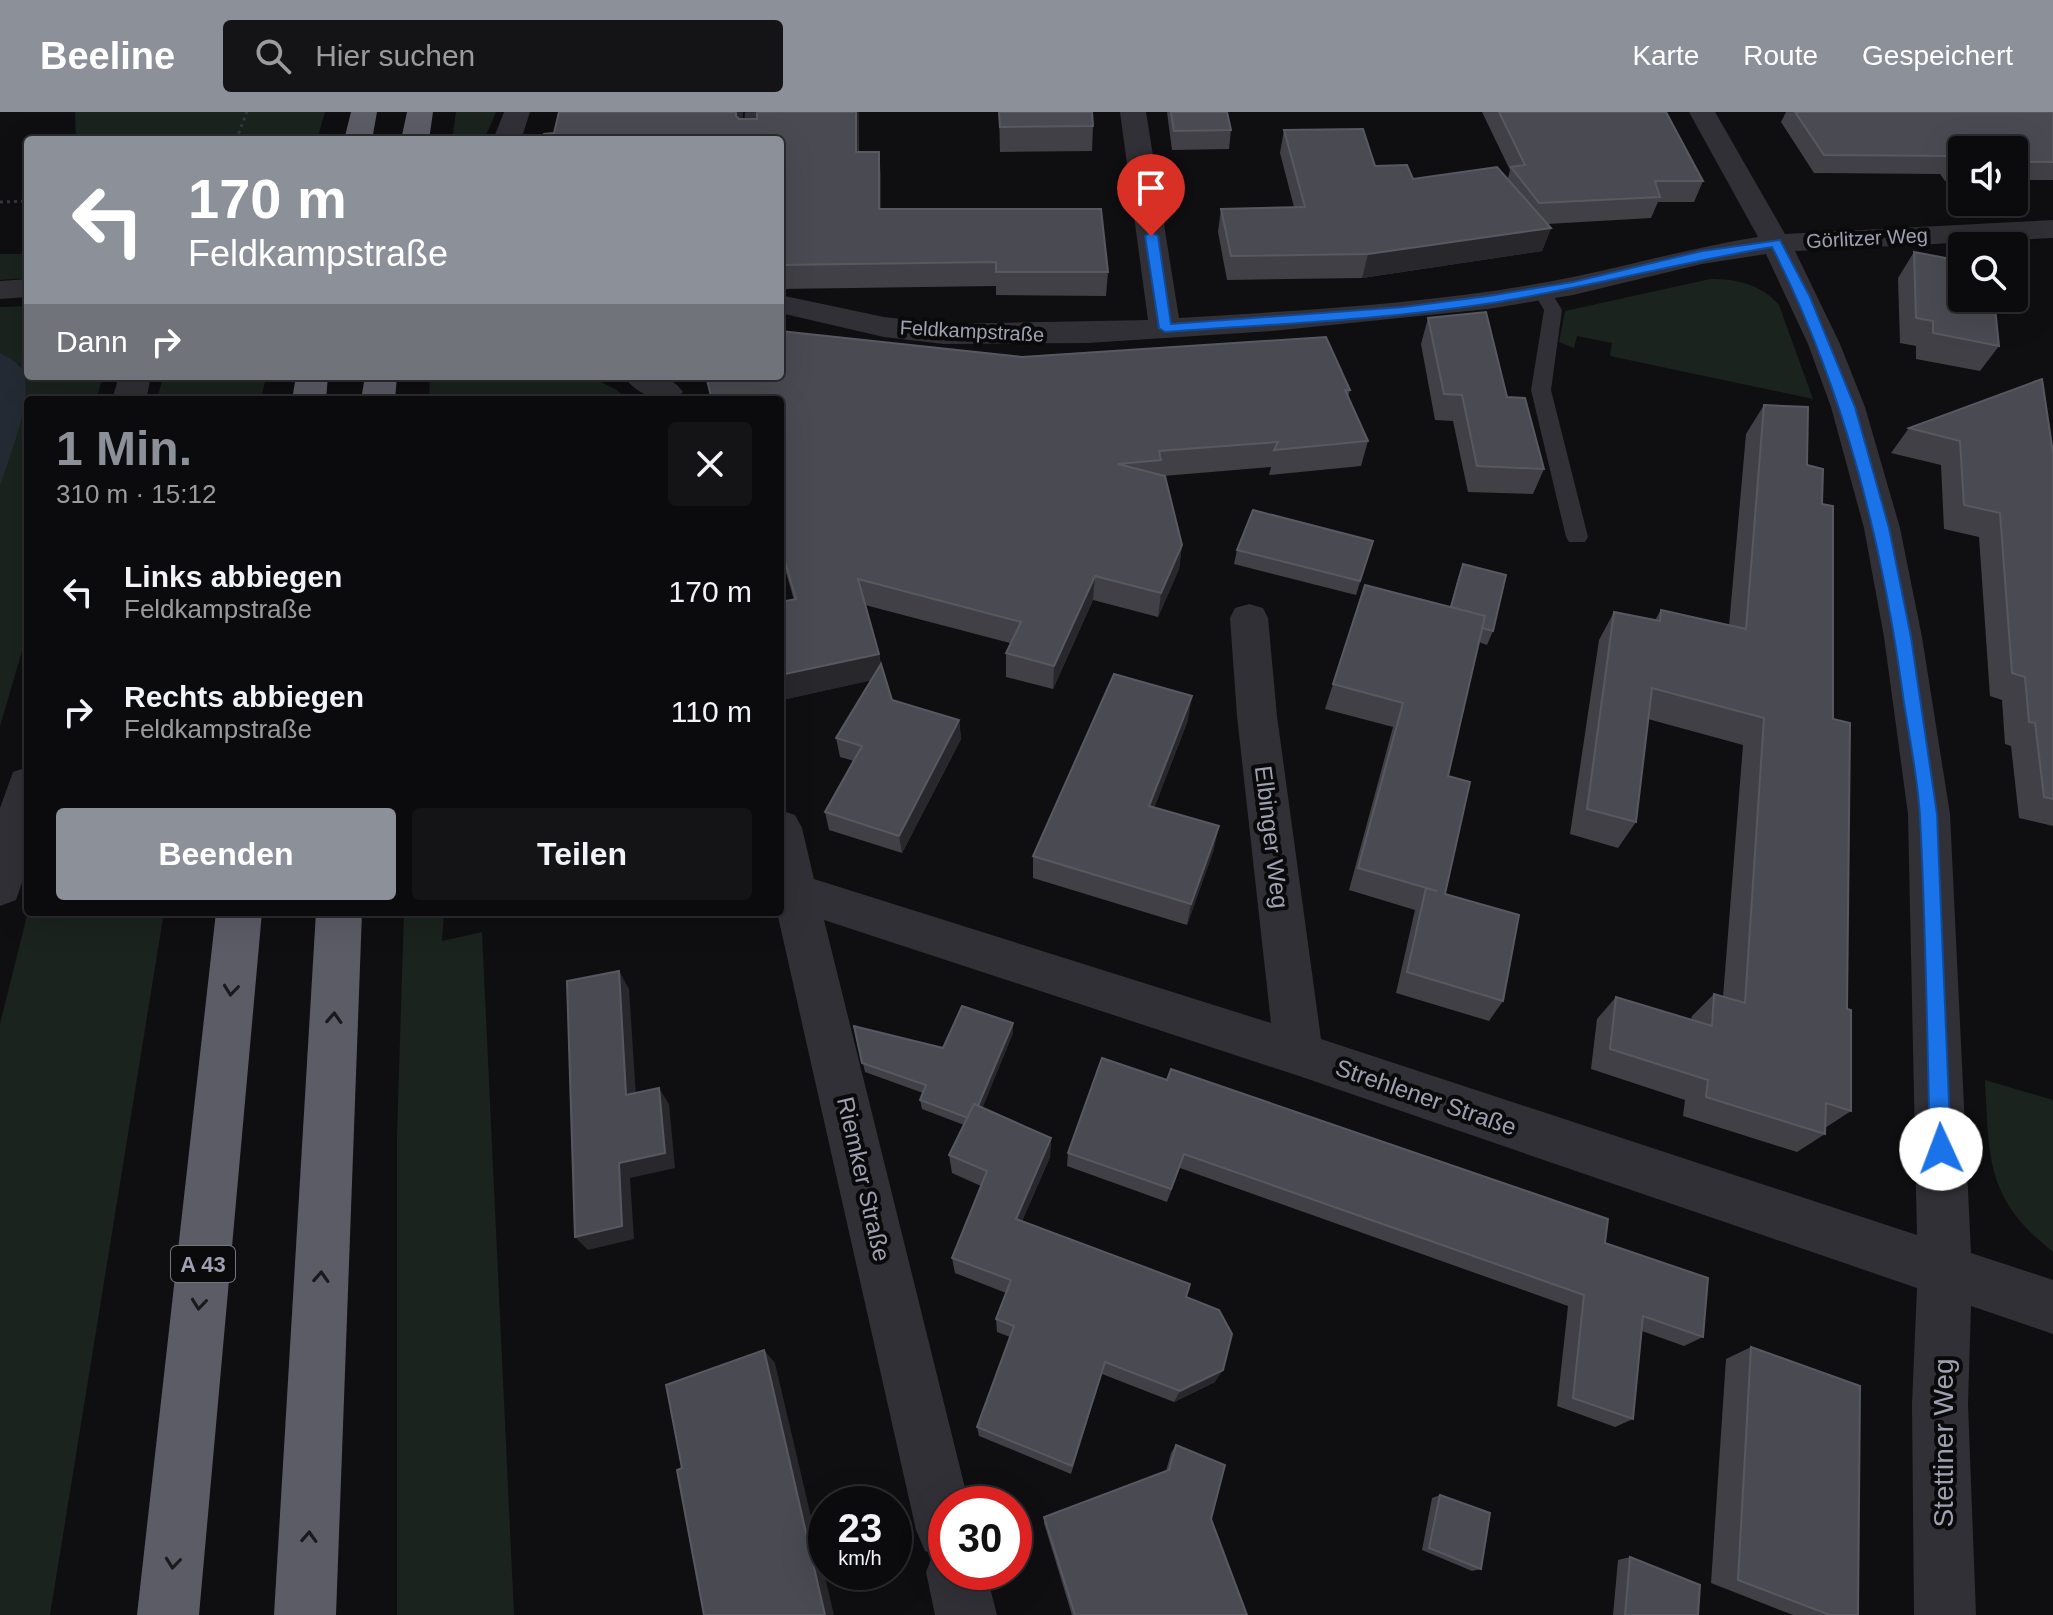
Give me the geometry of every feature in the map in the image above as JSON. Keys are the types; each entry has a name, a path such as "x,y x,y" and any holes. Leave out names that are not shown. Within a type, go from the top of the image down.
{"highway":[{"path":"359,136 364,112"},
{"path":"416,136 420,112"},
{"name":"A 43","path":"168,1615 239,916"},
{"path":"305,1615 339,916"}],"street":[{"path":"508,136 517,112"},
{"path":"1133,112 1165,328"},
{"path":"1702,112 1776,243"},
{"name":"Görlitzer Weg","path":"1776,243 2053,229"},
{"name":"Feldkampstraße","path":"784,305 884,327 944,334 1019,336 1165,328 1403,310 1542,291 1702,255 1776,243"},
{"name":"Stettiner Weg","path":"1776,243 1804,297 1848,407 1882,528 1903,637 1929,814 1945,1271 1940,1404 1945,1615"},
{"path":"0,290 24,288"},
{"name":"Elbinger Weg","path":"1249,618 1257,716 1299,1054"},
{"path":"0,887 24,799"},
{"name":"Riemker Straße","path":"784,844 936,1486"},
{"name":"Strehlener Straße","path":"796,892 1299,1054 2053,1307"},
{"path":"960,1590 966,1615"}],"lane":[{"path":"751,136 753,112"},
{"path":"1542,291 1553,310 1541,390 1577,537"}],"path":[{"path":"238,136 247,112"},
{"path":"0,202 24,201"}],"shaded area":[{"path":"75,112 325,112 318,136 76,136"},
{"path":"456,112 496,112 486,136 453,136"},
{"path":"0,254 24,254 24,278 0,280"},
{"path":"1710,279 1748,284 1779,305 1813,399 1610,356 1612,343 1577,336 1574,348 1559,342 1565,311"},
{"path":"24,306 24,380 102,380 97,396 24,396 24,645 0,726 0,487 20,365 0,353 0,307"},
{"path":"0,353 21,368 26,393 20,426 0,487"},
{"path":"162,380 265,380 262,396 158,396"},
{"path":"430,380 597,380 623,396 429,396"},
{"path":"27,916 163,916 50,1615 0,1615 0,1024"},
{"path":"404,916 444,916 442,941 482,932 514,1615 397,1615 397,1136"},
{"path":"1985,1080 2053,1100 2053,1252 2015,1214 1995,1176 1988,1133"}],"building":[{"path":"559,112 736,112 739,119 757,119 757,112 856,112 856,152 879,152 879,209 1101,209 1108,272 996,272 996,262 784,265 784,136 543,136 554,133"},
{"path":"999,112 1092,112 1093,126 1000,127"},
{"path":"1171,112 1227,112 1231,130 1174,131"},
{"path":"1499,112 1666,112 1703,181 1655,181 1660,197 1539,203 1511,167 1525,165"},
{"path":"1795,112 2053,112 2053,162 2028,162 2028,136 1948,136 1948,156 1824,155"},
{"path":"1363,129 1375,166 1407,165 1413,179 1497,167 1551,228 1368,254 1231,256 1221,209 1305,207 1284,130"},
{"path":"1914,252 1948,258 1948,312 1995,312 1999,346 1933,333 1933,321 1916,318"},
{"path":"1486,312 1507,397 1525,398 1544,469 1477,466 1462,395 1444,394 1428,318"},
{"path":"784,331 1022,357 1326,337 1350,390 1345,390 1368,441 1274,450 1278,442 1159,451 1161,460 1118,464 1165,476 1182,545 1161,593 1095,576 1054,666 1006,653 1021,622 858,579 879,654 784,674 784,601 796,599 784,558 784,396 711,396 707,380 784,380"},
{"path":"2042,379 2053,453 2053,799 2044,797 2035,723 2029,722 2025,677 2012,673 2000,513 1964,505 1960,441 1909,428"},
{"path":"1764,405 1808,407 1807,465 1823,469 1822,504 1833,506 1833,719 1850,723 1847,1009 1851,1010 1851,1111 1826,1103 1825,1134 1706,1097 1708,1080 1610,1049 1616,997 1712,1026 1714,994 1745,1003 1764,718 1652,688 1636,822 1587,809 1614,612 1660,621 1661,610 1746,629"},
{"path":"1253,510 1373,541 1360,581 1237,550"},
{"path":"1463,564 1506,575 1493,631 1482,628 1485,616 1451,607"},
{"path":"1365,585 1485,616 1448,776 1470,782 1445,894 1519,915 1503,1001 1407,972 1426,888 1437,891 1358,868 1403,703 1333,684"},
{"path":"881,664 892,700 959,720 899,836 825,812 862,746 836,738"},
{"path":"1114,674 1192,696 1149,806 1219,826 1191,904 1033,856"},
{"path":"619,971 626,1095 659,1088 665,1153 619,1163 622,1226 575,1237 567,981"},
{"path":"962,1006 1013,1023 978,1106 974,1104 968,1118 920,1100 926,1085 862,1063 854,1026 943,1048"},
{"path":"1102,1058 1167,1080 1171,1069 1608,1219 1605,1243 1708,1278 1703,1337 1643,1316 1633,1419 1573,1398 1584,1295 1184,1154 1171,1189 1068,1153"},
{"path":"974,1104 1051,1138 1016,1219 1190,1284 1186,1297 1219,1310 1232,1334 1223,1370 1180,1391 1105,1362 1072,1466 977,1427 1014,1326 996,1319 1011,1280 952,1258 987,1171 949,1155"},
{"path":"1751,1347 1860,1386 1858,1615 1830,1615 1738,1580"},
{"path":"764,1350 808,1541 808,1590 819,1590 825,1615 704,1615 677,1470 682,1468 666,1385"},
{"path":"1176,1445 1225,1465 1211,1519 1247,1615 1075,1615 1044,1517 1169,1470"},
{"path":"1440,1495 1490,1513 1481,1569 1429,1548"},
{"path":"1630,1557 1700,1585 1698,1615 1625,1615"}],"route":[{"path":"1151,236 1165,328 1272,322 1488,300 1573,286 1702,255 1776,243 1804,297 1848,407 1882,528 1903,637 1929,814 1941,1149"}]}
